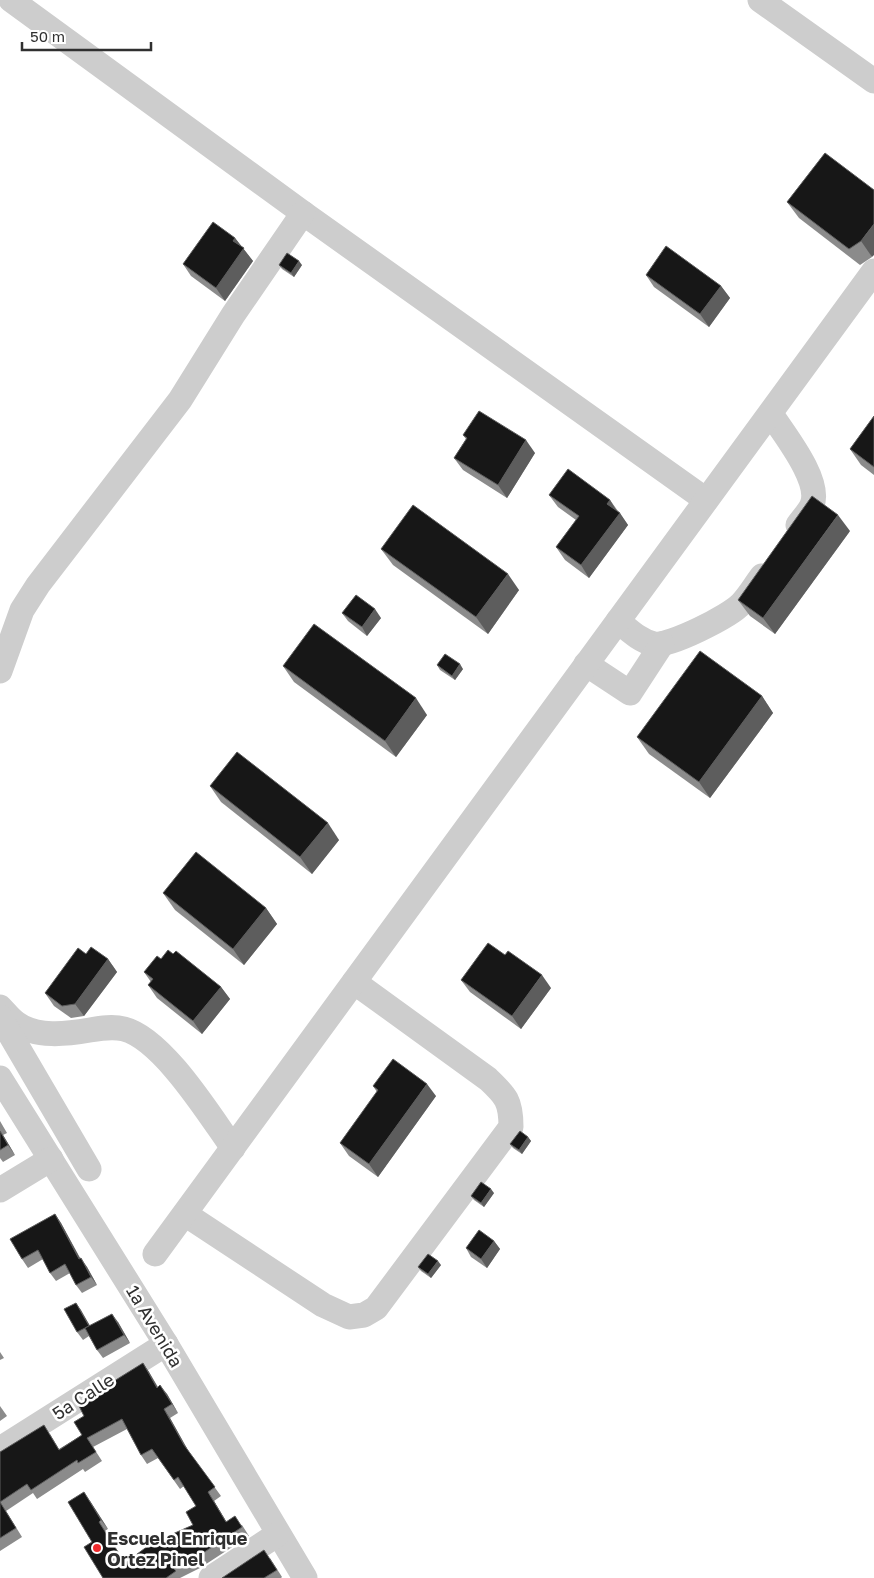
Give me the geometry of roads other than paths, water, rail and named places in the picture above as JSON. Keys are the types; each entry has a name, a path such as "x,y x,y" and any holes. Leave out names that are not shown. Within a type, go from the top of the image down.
{"street":[{"path":"10,0 303,213 706,500"},
{"path":"760,0 874,81"},
{"path":"0,672 22,610 38,585 180,400 233,315 303,213"},
{"path":"155,1254 874,271"},
{"path":"586,664 630,694 662,644 733,612 742,604 812,504 812,485 806,469 771,414"},
{"path":"618,621 641,639 662,644"},
{"path":"185,1214 323,1306 349,1317 364,1315 376,1308 505,1135 510,1127 511,1108 505,1095 488,1079 354,982"},
{"path":"0,1007 17,1024 42,1033 70,1033 114,1028 124,1029 142,1038 164,1056 233,1148"},
{"path":"0,1017 89,1169"},
{"name":"1a Avenida","path":"0,1078 52,1158 166,1344 305,1578"},
{"path":"0,1190 52,1158"},
{"name":"5a Calle","path":"0,1449 166,1344"},
{"path":"212,1578 278,1534"}],"place":[{"name":"Escuela Enrique Ortez Pinel","path":"97,1548"}]}
